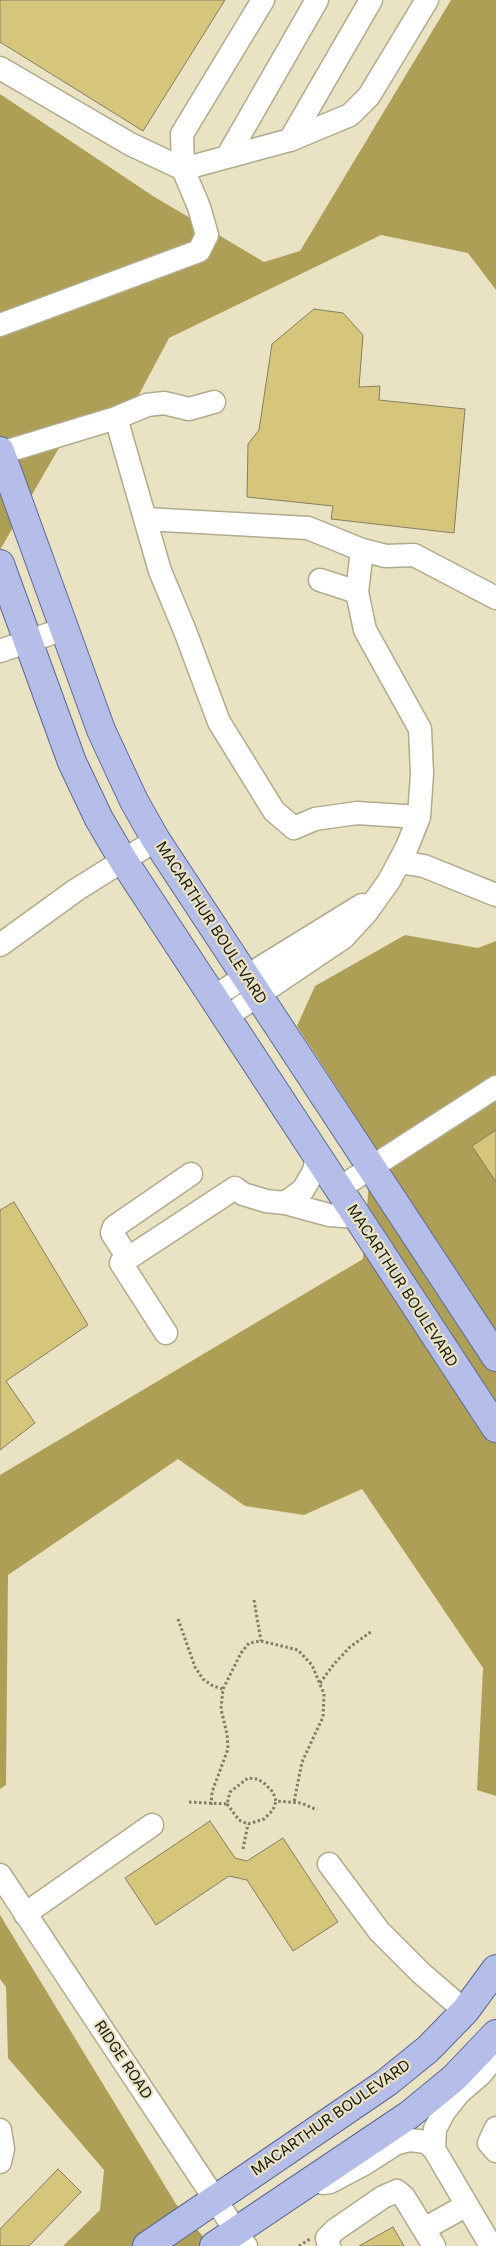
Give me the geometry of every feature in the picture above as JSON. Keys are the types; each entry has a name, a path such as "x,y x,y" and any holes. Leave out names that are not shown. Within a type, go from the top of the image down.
{"main road":[{"name":"MACARTHUR BOULEVARD","path":"0,452 108,747 134,801 156,840 496,1357"},
{"name":"MACARTHUR BOULEVARD","path":"0,564 72,762 99,819 123,860 496,1428"},
{"name":"MACARTHUR BOULEVARD","path":"147,2246 215,2198 386,2084 428,2049 465,2011 496,1969"},
{"path":"214,2246 241,2238 304,2186 409,2115 454,2078 496,2034"}],"street":[{"path":"0,325 199,251 207,235 199,207 183,169 182,134 263,0"},
{"path":"227,157 318,0"},
{"path":"290,140 371,0"},
{"path":"0,68 130,144 183,169 290,140 350,115 369,96 427,0"},
{"path":"0,452 116,418 147,405 164,403 188,409 214,402"},
{"path":"116,418 160,571 186,631 219,722 274,811 294,828 315,819 356,813 419,817"},
{"path":"145,519 308,528 362,550 386,556 414,555 496,598"},
{"path":"220,1007 253,986 357,909 394,871 419,817 422,774 420,729 365,630 357,592 362,550"},
{"path":"320,580 357,592"},
{"path":"0,651 64,629"},
{"path":"0,945 76,890 156,840"},
{"path":"394,871 424,866 496,895"},
{"path":"338,1189 496,1087"},
{"path":"285,1203 303,1190 314,1171 317,1155"},
{"path":"128,1258 112,1233 114,1227 191,1174"},
{"path":"166,1333 121,1263 235,1188 243,1194 266,1201 285,1203 329,1215 357,1217"},
{"path":"25,1914 152,1825"},
{"path":"329,1864 379,1931 421,1973 465,2011"},
{"name":"RIDGE ROAD","path":"0,1875 241,2238"},
{"path":"434,2148 434,2129 444,2112 458,2093 481,2074 496,2055"},
{"path":"496,2128 489,2142 496,2151"},
{"path":"0,2130 3,2149 0,2162"},
{"path":"304,2186 330,2182 397,2143 410,2140 426,2142 434,2148 491,2246"},
{"path":"329,2246 327,2238 335,2230 383,2197 397,2191 404,2197 429,2238 467,2205"}],"path":[{"path":"254,1600 260,1641"},
{"path":"178,1619 194,1667 203,1679 213,1686 223,1689"},
{"path":"320,1683 339,1658 350,1647 372,1631"},
{"path":"211,1805 212,1792 228,1749 227,1734 221,1709 223,1689 249,1643 260,1641 298,1650 308,1658 324,1694 323,1717 302,1762 294,1802"},
{"path":"248,1778 258,1779 265,1784 273,1792 276,1801 273,1810 264,1819 248,1824 239,1820 227,1804 230,1792 248,1778"},
{"path":"276,1801 301,1803 317,1810"},
{"path":"189,1802 227,1804"},
{"path":"242,1850 248,1824"}],"shaded area":[{"path":"451,0 496,0 496,290 468,253 381,235 169,338 134,404 70,429 0,550 0,94 153,196 264,262 300,251"},
{"path":"405,935 478,948 496,941 496,1796 477,1790 483,1668 362,1489 304,1515 245,1506 178,1459 8,1575 6,1785 0,1789 0,1475 363,1259 372,1142 297,1026 315,986"},
{"path":"0,1915 176,2204 211,2246 63,2246 100,2210 104,2170 8,2058 6,1987 0,1979"}],"building":[{"path":"0,0 225,0 143,131 0,42"},
{"path":"314,309 343,313 363,335 359,387 380,386 379,400 465,409 454,533 331,519 333,506 247,497 248,444 259,430 272,344"},
{"path":"496,1130 496,1182 472,1146"},
{"path":"14,1202 88,1325 6,1381 35,1423 0,1450 0,1210"},
{"path":"210,1821 235,1858 247,1861 283,1838 338,1922 293,1951 247,1880 229,1876 156,1925 125,1878"},
{"path":"58,2169 81,2192 29,2246 0,2246 0,2229"},
{"path":"393,2227 404,2246 359,2246"}]}
